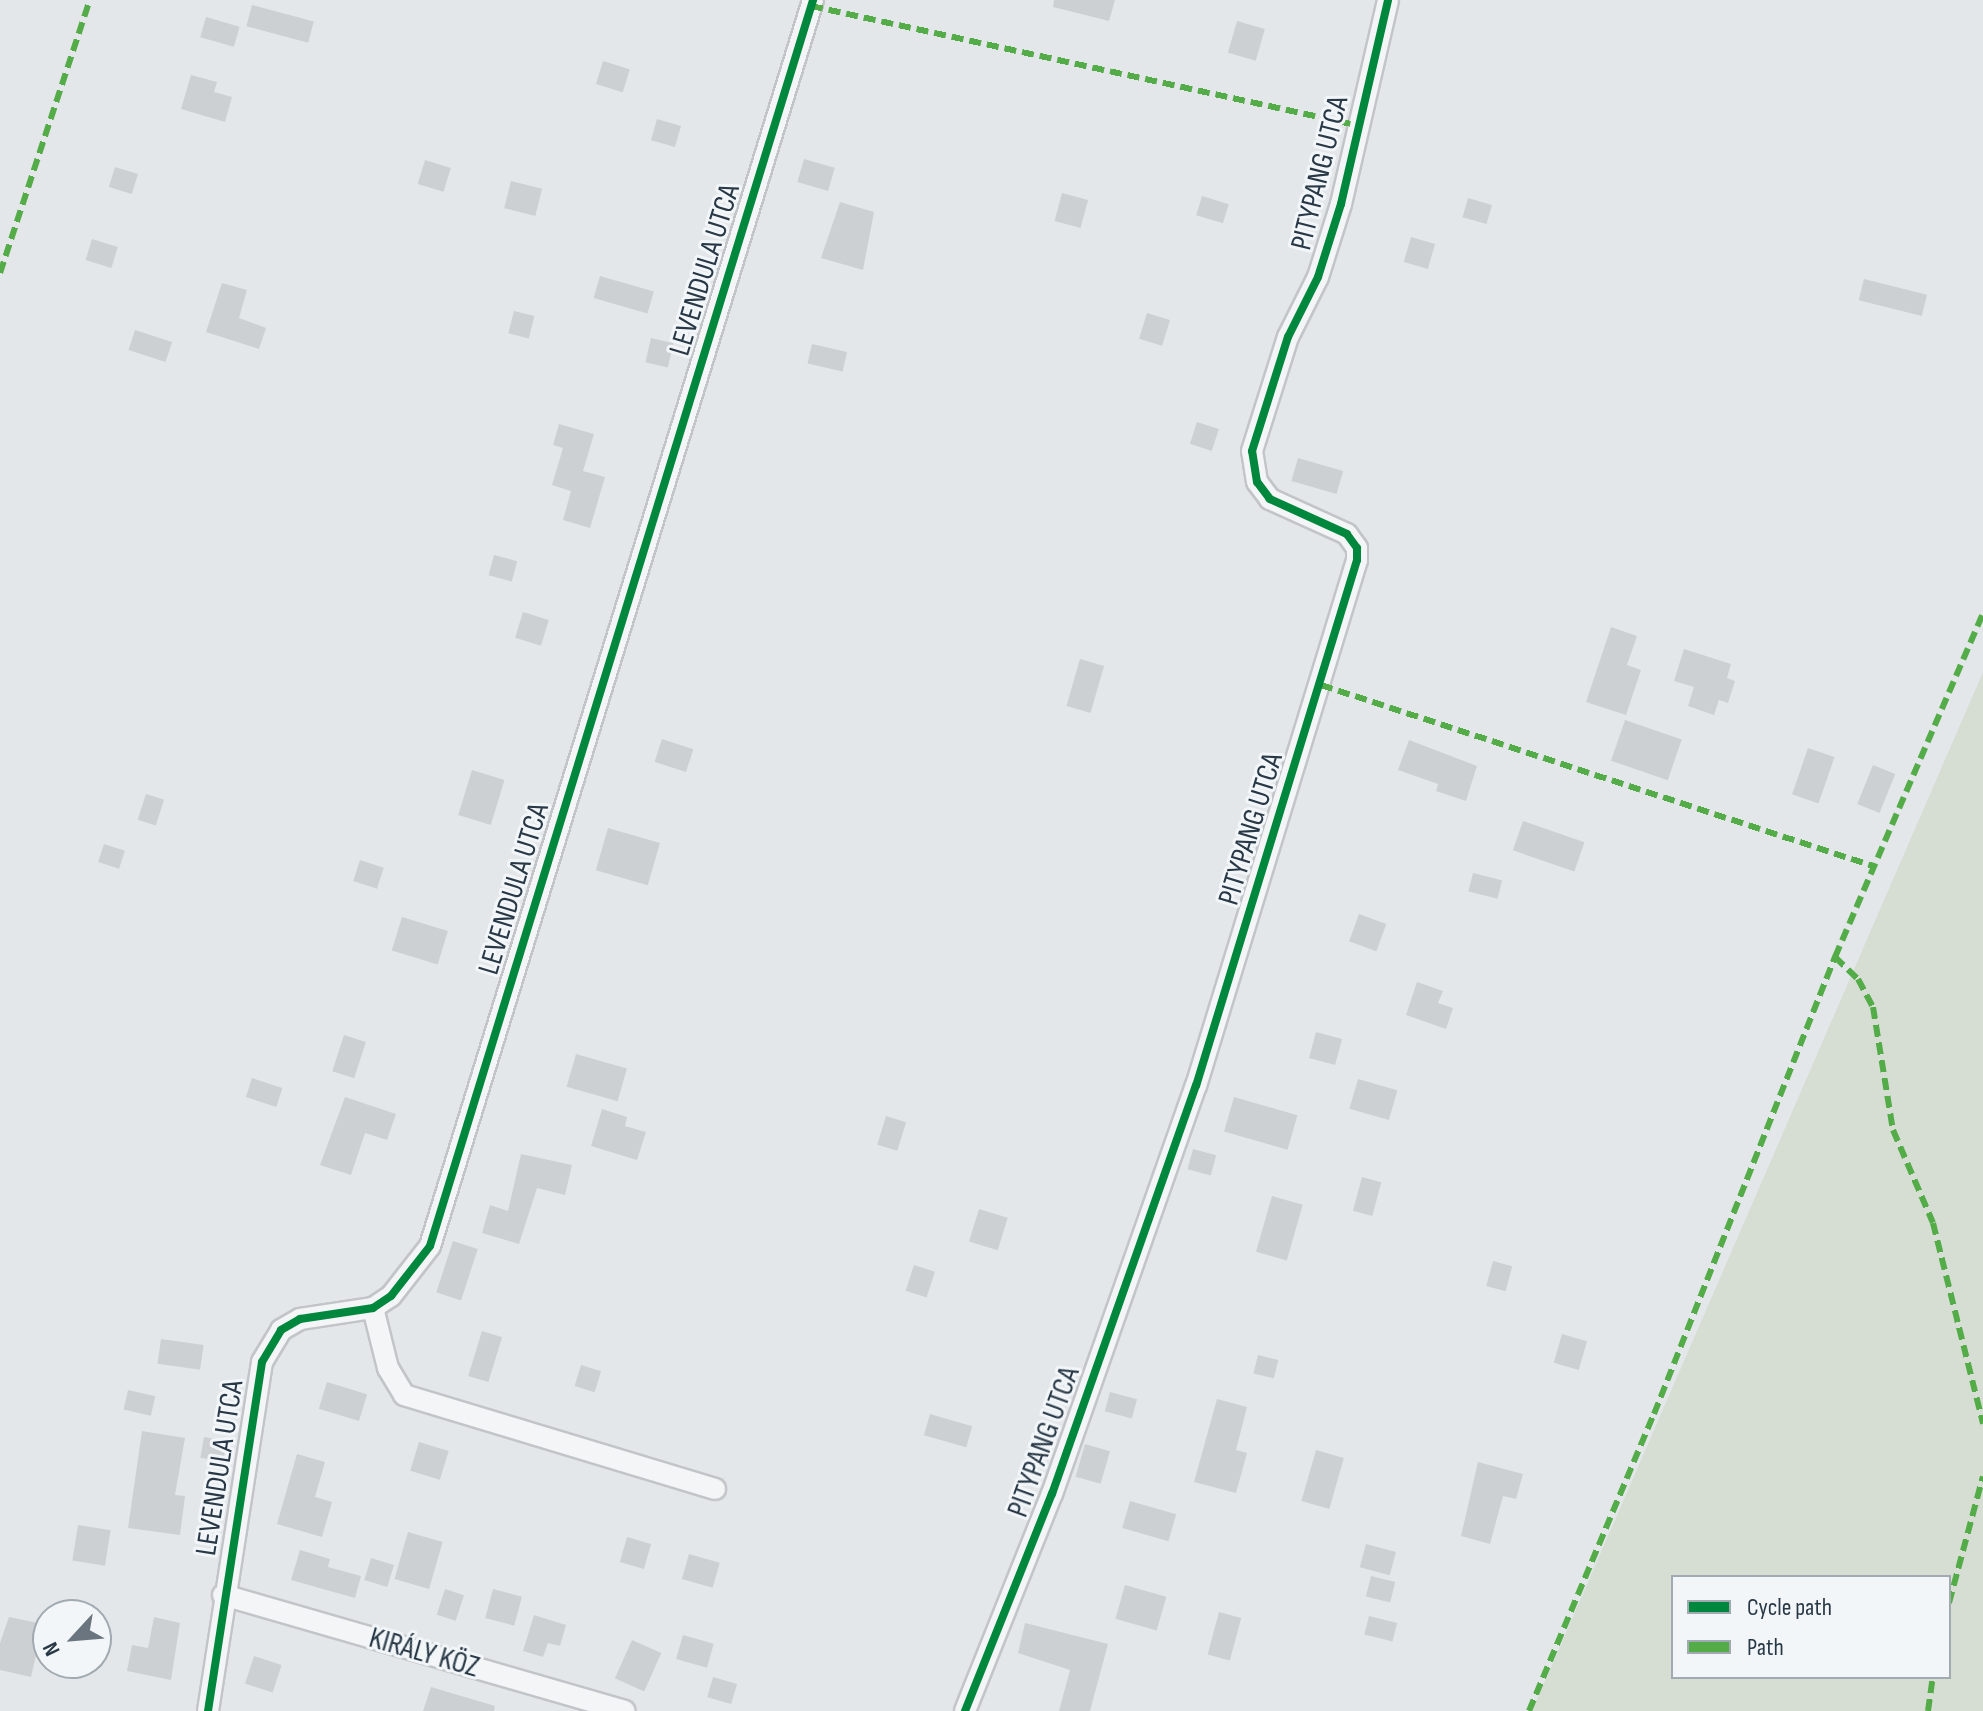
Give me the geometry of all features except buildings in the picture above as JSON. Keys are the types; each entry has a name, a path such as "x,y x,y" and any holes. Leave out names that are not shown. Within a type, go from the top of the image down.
{"street":[{"name":"LEVENDULA UTCA","path":"208,1711 223,1595 262,1362 272,1341 300,1319 373,1308 407,1280 430,1246 813,0"},
{"name":"PITYPANG UTCA","path":"965,1711 1052,1494 1196,1086 1357,560 1357,548 1347,534 1270,499 1257,482 1252,451 1288,337 1318,277 1341,204 1388,0"},
{"path":"373,1308 388,1368 404,1395 715,1489"},
{"name":"KIRÁLY KÖZ","path":"223,1595 625,1711"}],"shaded area":[{"path":"1983,672 1983,1711 1532,1711"}],"marked path":[{"path":"0,273 90,0"},
{"path":"811,6 1356,125"},
{"path":"1529,1711 1654,1414 1835,957 1983,614"},
{"path":"1321,685 1876,867"},
{"path":"1835,957 1858,979 1873,1007 1893,1130 1933,1223 1983,1424"},
{"path":"1951,1596 1983,1476"},
{"path":"1928,1711 1933,1679"}],"cycle path":[{"path":"208,1711 262,1362 281,1330 300,1319 373,1308 391,1296 430,1246 813,0"},
{"path":"965,1711 1052,1494 1196,1086 1357,560 1357,548 1347,534 1270,499 1257,482 1252,451 1288,337 1318,277 1341,204 1388,0"}]}
